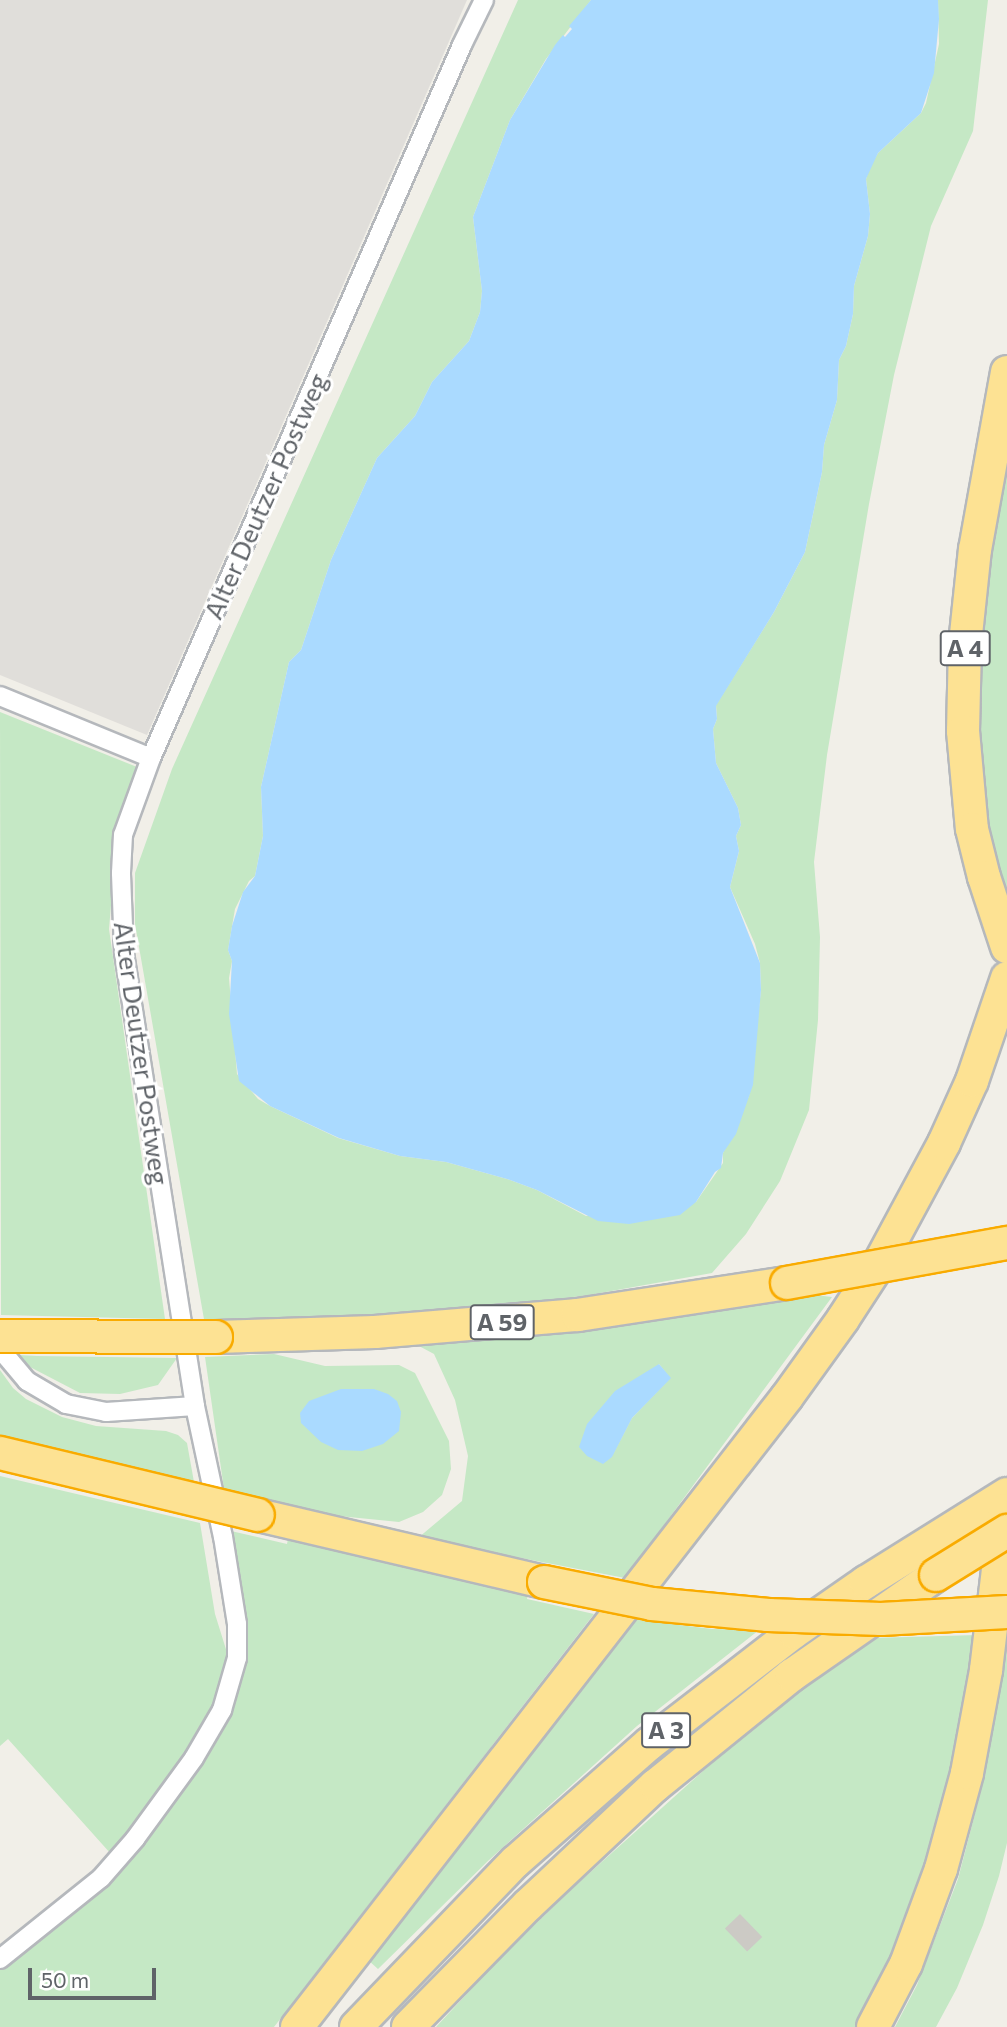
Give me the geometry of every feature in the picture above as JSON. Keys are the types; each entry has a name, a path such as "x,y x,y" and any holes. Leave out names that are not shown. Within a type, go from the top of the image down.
{"highway":[{"name":"A 4","path":"1002,936 984,877 968,800 962,693 975,549 1007,372"},
{"path":"297,2027 778,1409 843,1319 887,1250 944,1143 972,1081 1007,978"},
{"name":"A 59","path":"0,1336 216,1337 375,1332 578,1315 787,1283 1007,1243"},
{"path":"0,1453 544,1582 652,1604 768,1615 881,1619 1007,1612"},
{"path":"873,2027 910,1952 941,1869 967,1773 986,1670 1007,1496"},
{"name":"A 3","path":"356,2027 515,1862 649,1744 794,1632 937,1536 1007,1496"},
{"name":"A 3","path":"408,2027 528,1905 656,1785 792,1675 936,1575 1007,1531"}],"street":[{"name":"Alter Deutzer Postweg","path":"0,1959 101,1878 135,1839 172,1788 222,1710 237,1658 236,1624 223,1537 195,1406 124,952 121,873 123,835 150,758 484,0"},
{"path":"0,696 150,758"},
{"path":"0,1343 6,1356 27,1381 66,1405 106,1412 195,1406"}],"shaded area":[{"path":"0,0 467,0 147,735 0,675"}],"green space":[{"path":"518,0 591,0 546,59 510,120 473,217 482,291 480,312 469,341 432,382 415,416 377,458 331,560 301,650 289,662 261,787 263,836 255,876 249,881 235,909 228,950 232,961 229,978 237,1074 258,1099 338,1138 400,1156 446,1162 507,1179 537,1190 586,1216 696,1202 723,1163 723,1153 749,1096 761,990 760,963 755,944 730,887 739,851 736,836 741,825 738,808 716,763 713,729 717,719 716,705 774,612 805,552 822,472 824,445 837,400 839,360 846,346 853,314 854,286 868,236 870,214 866,179 869,169 878,153 921,113 926,103 939,44 938,0 988,0 973,131 931,226 894,375 869,504 827,755 814,862 820,937 818,1020 809,1110 780,1181 746,1234 712,1273 589,1295 422,1316 205,1325 135,924 135,873 172,769"},
{"path":"1007,452 1007,903 986,835 977,717 986,574"},
{"path":"0,712 137,767 117,834 109,929 165,1319 1,1315"},
{"path":"806,1294 832,1297 625,1578 418,1538 462,1501 468,1456 455,1400 434,1354 419,1346 420,1340","holes":["659,1364 670,1378 632,1418 612,1457"]},
{"path":"274,1354 325,1366 399,1365 415,1373 449,1441 451,1469 442,1495 423,1512 399,1522 319,1514 224,1489 205,1357"},
{"path":"18,1355 177,1358 158,1385 120,1394 80,1393 30,1367"},
{"path":"0,1370 13,1388 26,1399 62,1417 96,1426 166,1431 178,1435 187,1443 194,1482 0,1435"},
{"path":"0,1476 200,1523 215,1614 229,1659 215,1705 188,1753 111,1854 8,1739 0,1746"},
{"path":"231,1531 287,1544 288,1539 528,1594 527,1599 594,1614 274,2027 0,2027 0,1968 67,1919 109,1881 230,1713 242,1605"},
{"path":"630,1619 712,1629 759,1630 637,1726 489,1860 378,1969 368,1960"},
{"path":"977,1635 954,1769 933,1856 903,1939 862,2027 436,2027 502,1956 575,1886 752,1727 871,1638"},
{"path":"1007,1636 1007,1843 999,1876 983,1925 957,1988 936,2027 895,2027 917,1985 958,1879 985,1775"}],"water":[{"path":"591,0 938,0 939,19 934,73 921,113 878,153 866,179 870,214 868,236 854,286 853,314 846,346 839,360 837,400 824,445 822,472 805,552 774,612 716,706 717,719 713,729 716,763 738,808 741,825 736,836 739,851 730,887 760,963 761,990 753,1085 736,1134 723,1153 721,1168 715,1172 696,1202 680,1215 629,1224 598,1221 537,1190 507,1179 446,1162 400,1156 339,1138 270,1106 239,1081 229,1014 232,961 228,950 232,926 243,892 255,876 263,836 261,787 289,662 301,650 331,560 377,458 415,416 432,382 469,341 480,312 482,291 473,217 510,120 555,45 572,29 569,26"},
{"path":"659,1364 671,1378 632,1418 612,1457 603,1464 587,1456 579,1447 587,1424 615,1391"},
{"path":"341,1389 374,1389 388,1394 397,1401 401,1412 399,1431 383,1444 362,1451 338,1450 321,1442 301,1423 300,1413 309,1401"}],"building":[{"path":"740,1914 762,1937 747,1952 725,1929"}]}
